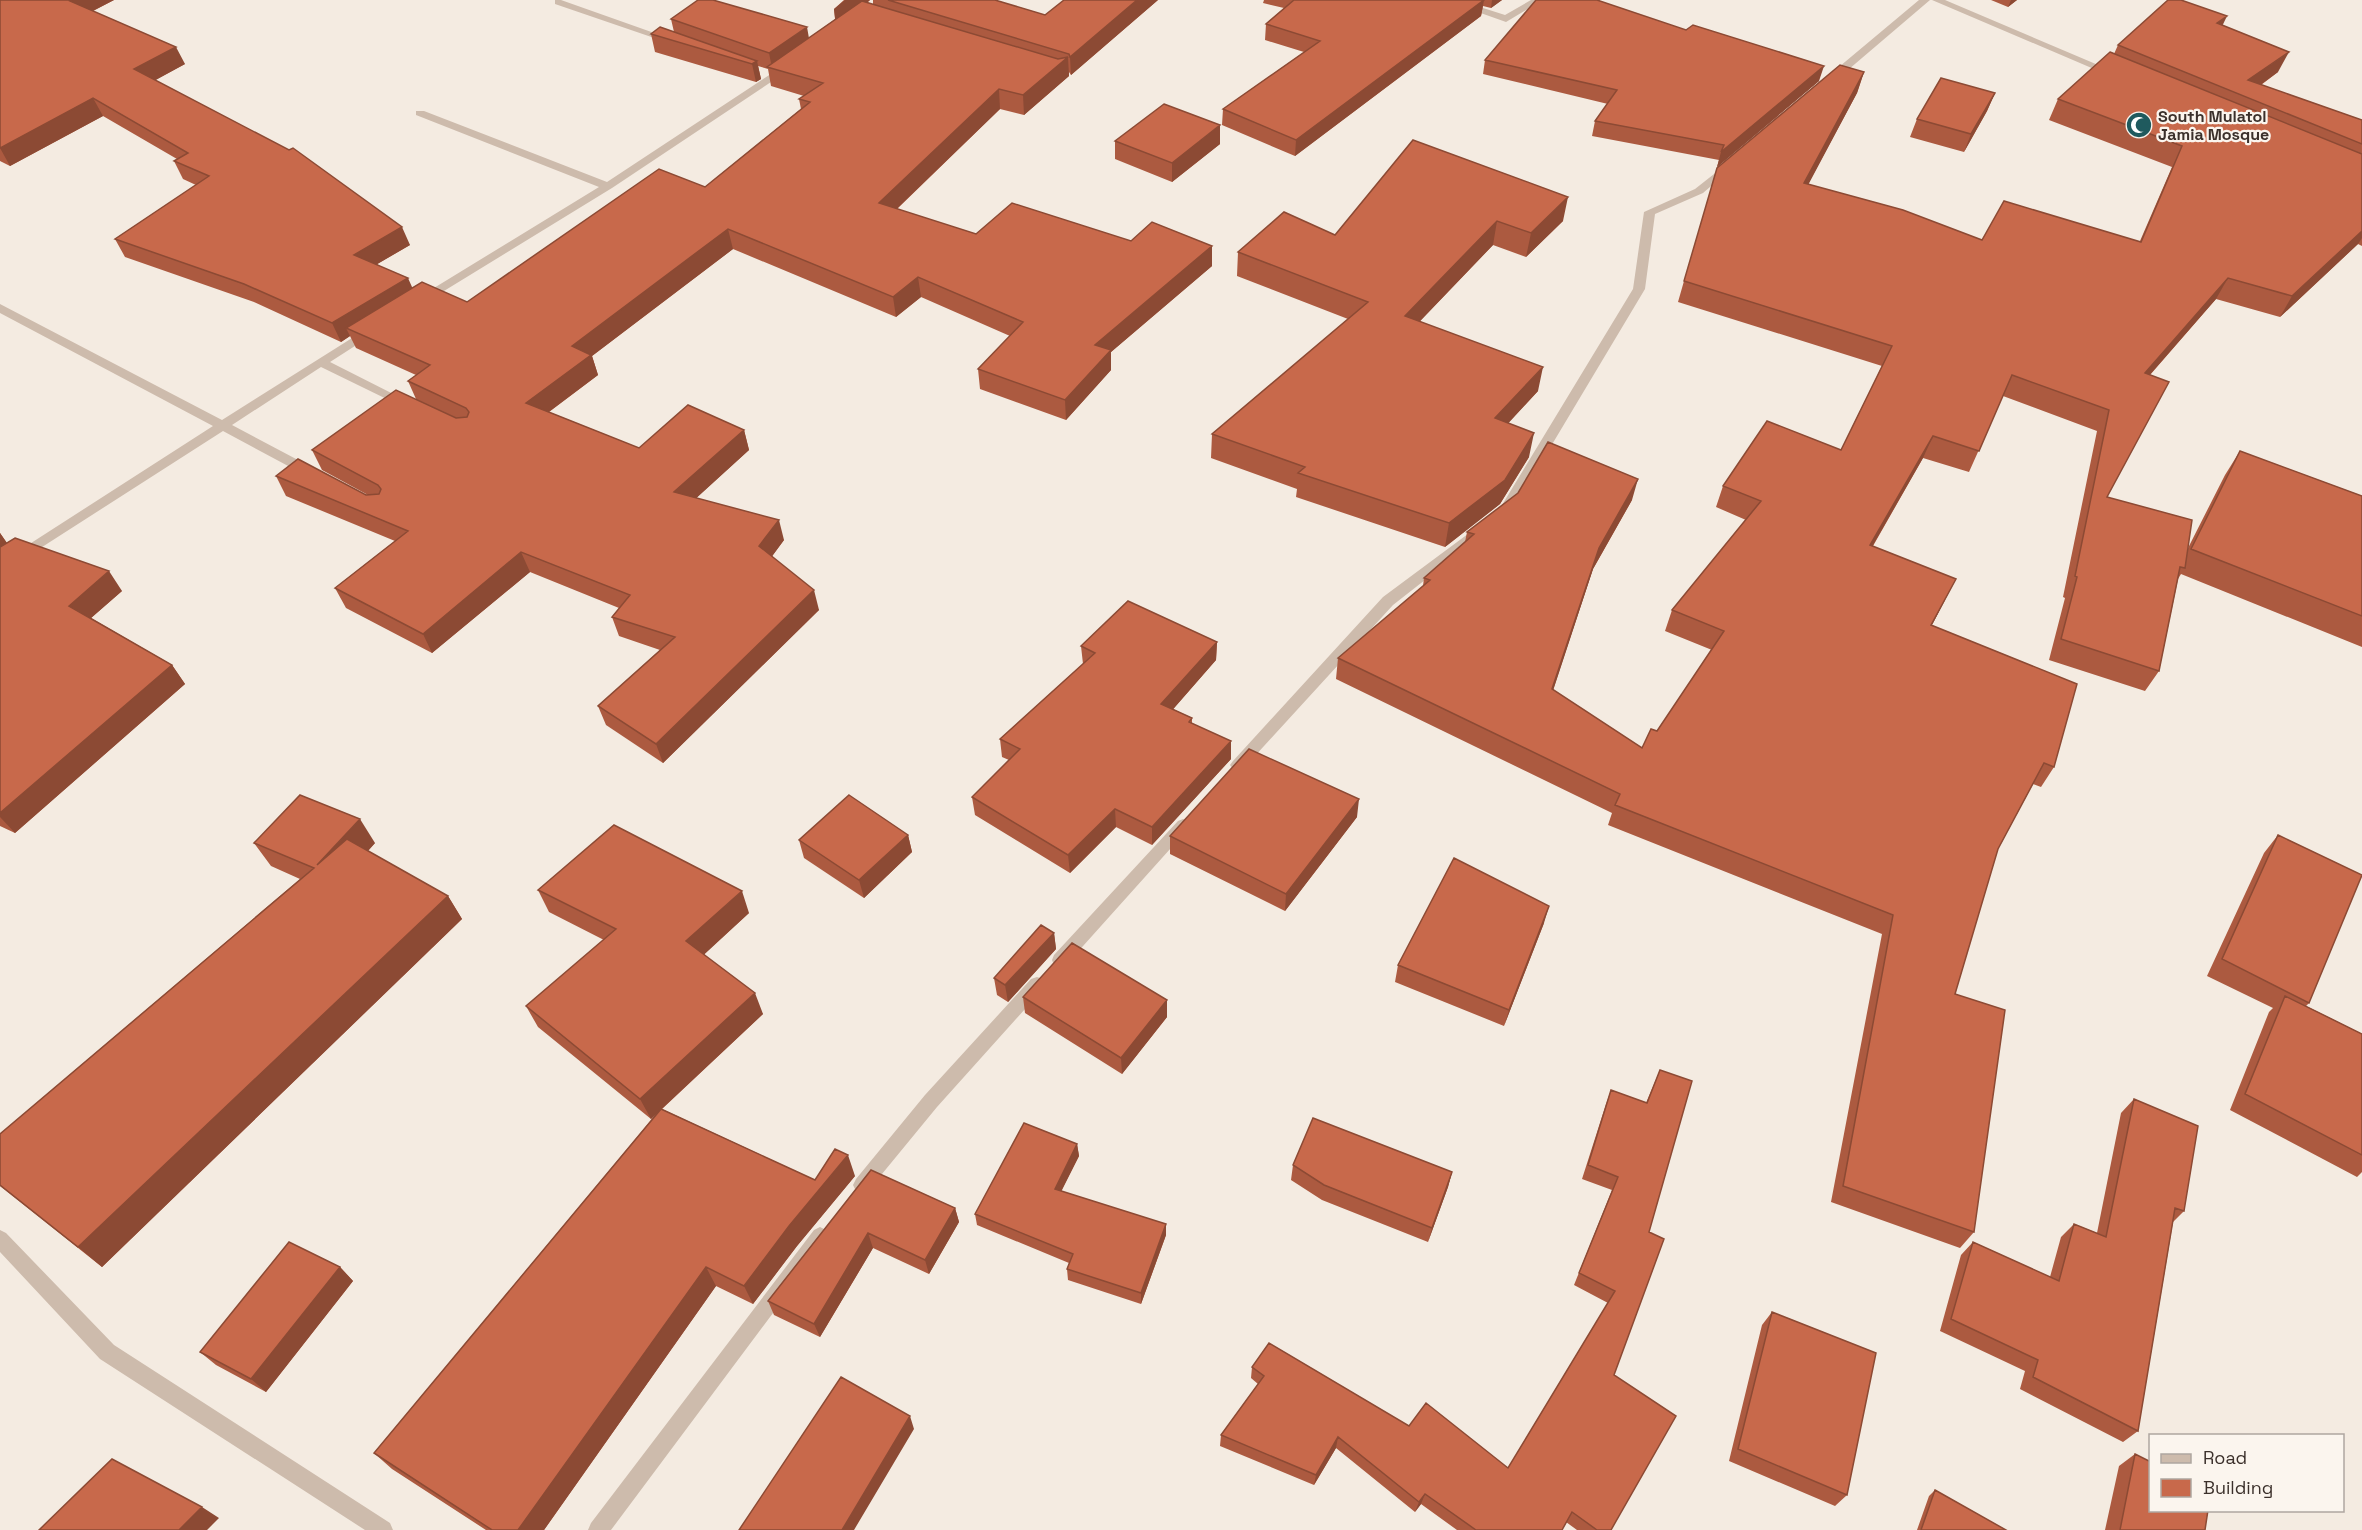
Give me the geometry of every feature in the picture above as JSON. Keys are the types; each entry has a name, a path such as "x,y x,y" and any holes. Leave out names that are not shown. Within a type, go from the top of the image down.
{"street":[{"path":"1449,0 1506,19 1538,0"},
{"path":"1816,92 1925,0"},
{"path":"1937,0 2126,78"},
{"path":"558,2 677,43"},
{"path":"408,308 608,186 768,75 800,58"},
{"path":"420,113 608,186"},
{"path":"1229,775 1388,601 1507,509 1639,289 1650,212 1699,191 1744,153"},
{"path":"0,308 322,478"},
{"path":"0,569 222,424 378,326"},
{"path":"320,362 416,408"},
{"path":"850,1199 931,1101 1197,810"},
{"path":"598,1530 828,1226"},
{"path":"0,1239 107,1352 383,1530"}],"building":[{"path":"0,0 72,0 70,1 176,47 134,69 289,150 293,148 402,227 354,255 408,278 332,323 244,284 115,239 209,176 174,161 188,153 93,98 0,148"},
{"path":"698,0 713,0 807,27 769,53 671,19"},
{"path":"888,0 995,0 1045,15 1064,0 1137,0 1070,57 1069,54"},
{"path":"1294,0 1484,0 1296,140 1223,109 1320,41 1266,24"},
{"path":"1536,0 1597,0 1686,30 1693,25 1824,66 1721,152 1724,145 1595,121 1617,90 1485,60"},
{"path":"2168,0 2181,0 2227,16 2217,23 2289,52 2248,80 2362,120 2362,144 2118,45"},
{"path":"862,1 1058,59 1068,57 1023,95 999,89 879,203 976,234 1012,203 1131,241 1152,222 1212,246 1095,345 1111,350 1065,400 978,369 1023,322 918,277 893,297 728,229 572,346 591,355 526,403 639,448 688,405 744,430 674,492 779,520 759,546 814,590 656,744 598,706 675,637 612,617 630,595 521,552 423,634 335,588 408,531 276,476 298,459 366,495 379,494 381,489 378,485 312,450 396,390 456,418 467,417 469,412 466,408 408,381 430,365 346,328 422,282 467,302 659,169 705,187 810,102 799,99 823,83 767,67"},
{"path":"660,27 757,61 752,64 651,34"},
{"path":"2110,52 2362,154 2362,231 2292,296 2228,278 2145,373 2169,382 2107,497 2192,520 2185,568 2180,567 2159,671 2061,639 2077,577 2075,576 2109,410 2012,375 1979,451 1933,436 1870,545 1956,579 1931,625 2077,684 2054,767 2044,763 1998,849 1955,994 2005,1010 1974,1232 1843,1186 1893,915 1615,805 1620,794 1338,658 1430,580 1424,578 1474,534 1467,532 1518,493 1548,442 1638,479 1599,548 1552,689 1642,748 1651,729 1657,731 1724,631 1672,610 1761,501 1723,486 1767,421 1841,450 1892,346 1684,281 1717,168 1840,65 1864,72 1804,183 1903,210 1982,240 2004,201 2141,242 2182,146 2058,99"},
{"path":"1941,78 1995,93 1971,134 1917,119"},
{"path":"1164,104 1220,125 1172,163 1115,141"},
{"path":"1413,140 1568,197 1531,233 1497,221 1405,316 1543,367 1495,418 1534,433 1505,480 1449,523 1298,473 1305,467 1212,434 1368,302 1238,252 1284,212 1335,235"},
{"path":"2240,451 2362,496 2362,616 2191,549"},
{"path":"15,538 109,571 69,606 172,665 0,813 0,547"},
{"path":"1128,601 1217,642 1161,704 1192,718 1189,722 1231,741 1152,827 1115,809 1068,855 972,797 1020,749 1000,739 1095,653 1081,646"},
{"path":"1249,749 1359,799 1286,894 1170,836"},
{"path":"300,795 360,819 317,865 347,839 448,896 78,1247 0,1185 0,1134 314,868 254,843"},
{"path":"849,795 908,835 859,880 799,840"},
{"path":"614,825 742,891 686,941 755,993 640,1099 526,1006 616,929 538,890"},
{"path":"2278,835 2362,875 2309,1003 2222,959"},
{"path":"1454,858 1549,906 1509,1010 1398,965"},
{"path":"1041,925 1054,933 1005,985 994,978"},
{"path":"1072,943 1167,1000 1121,1058 1023,997"},
{"path":"2285,996 2362,1034 2362,1155 2245,1094"},
{"path":"1660,1070 1692,1081 1649,1232 1664,1239 1614,1375 1676,1416 1611,1530 1597,1530 1572,1512 1562,1530 1476,1530 1425,1494 1419,1502 1338,1437 1316,1475 1221,1435 1264,1376 1252,1367 1269,1343 1409,1426 1426,1403 1508,1468 1615,1291 1579,1273 1618,1177 1588,1165 1611,1090 1647,1103"},
{"path":"2134,1099 2198,1126 2184,1211 2175,1208 2138,1431 2033,1377 2038,1360 1951,1319 1973,1242 2059,1281 2074,1224 2106,1237"},
{"path":"661,1109 815,1180 835,1149 848,1155 789,1226 744,1286 706,1267 518,1530 492,1530 374,1453"},
{"path":"1313,1118 1452,1172 1432,1228 1324,1185 1293,1165"},
{"path":"1024,1123 1077,1144 1055,1189 1166,1224 1141,1293 1067,1269 1073,1254 975,1214"},
{"path":"871,1170 955,1208 925,1260 868,1233 814,1324 768,1301"},
{"path":"289,1242 340,1267 251,1379 200,1352"},
{"path":"1772,1312 1876,1353 1847,1495 1738,1449"},
{"path":"841,1377 910,1416 842,1530 739,1530"},
{"path":"2135,1454 2149,1461 2149,1512 2208,1512 2205,1530 2120,1530"},
{"path":"112,1459 202,1507 179,1530 39,1530"},
{"path":"1935,1490 2006,1530 1921,1530"}],"place":[{"name":"South Mulatol Jamia Mosque","path":"2139,125"}]}
